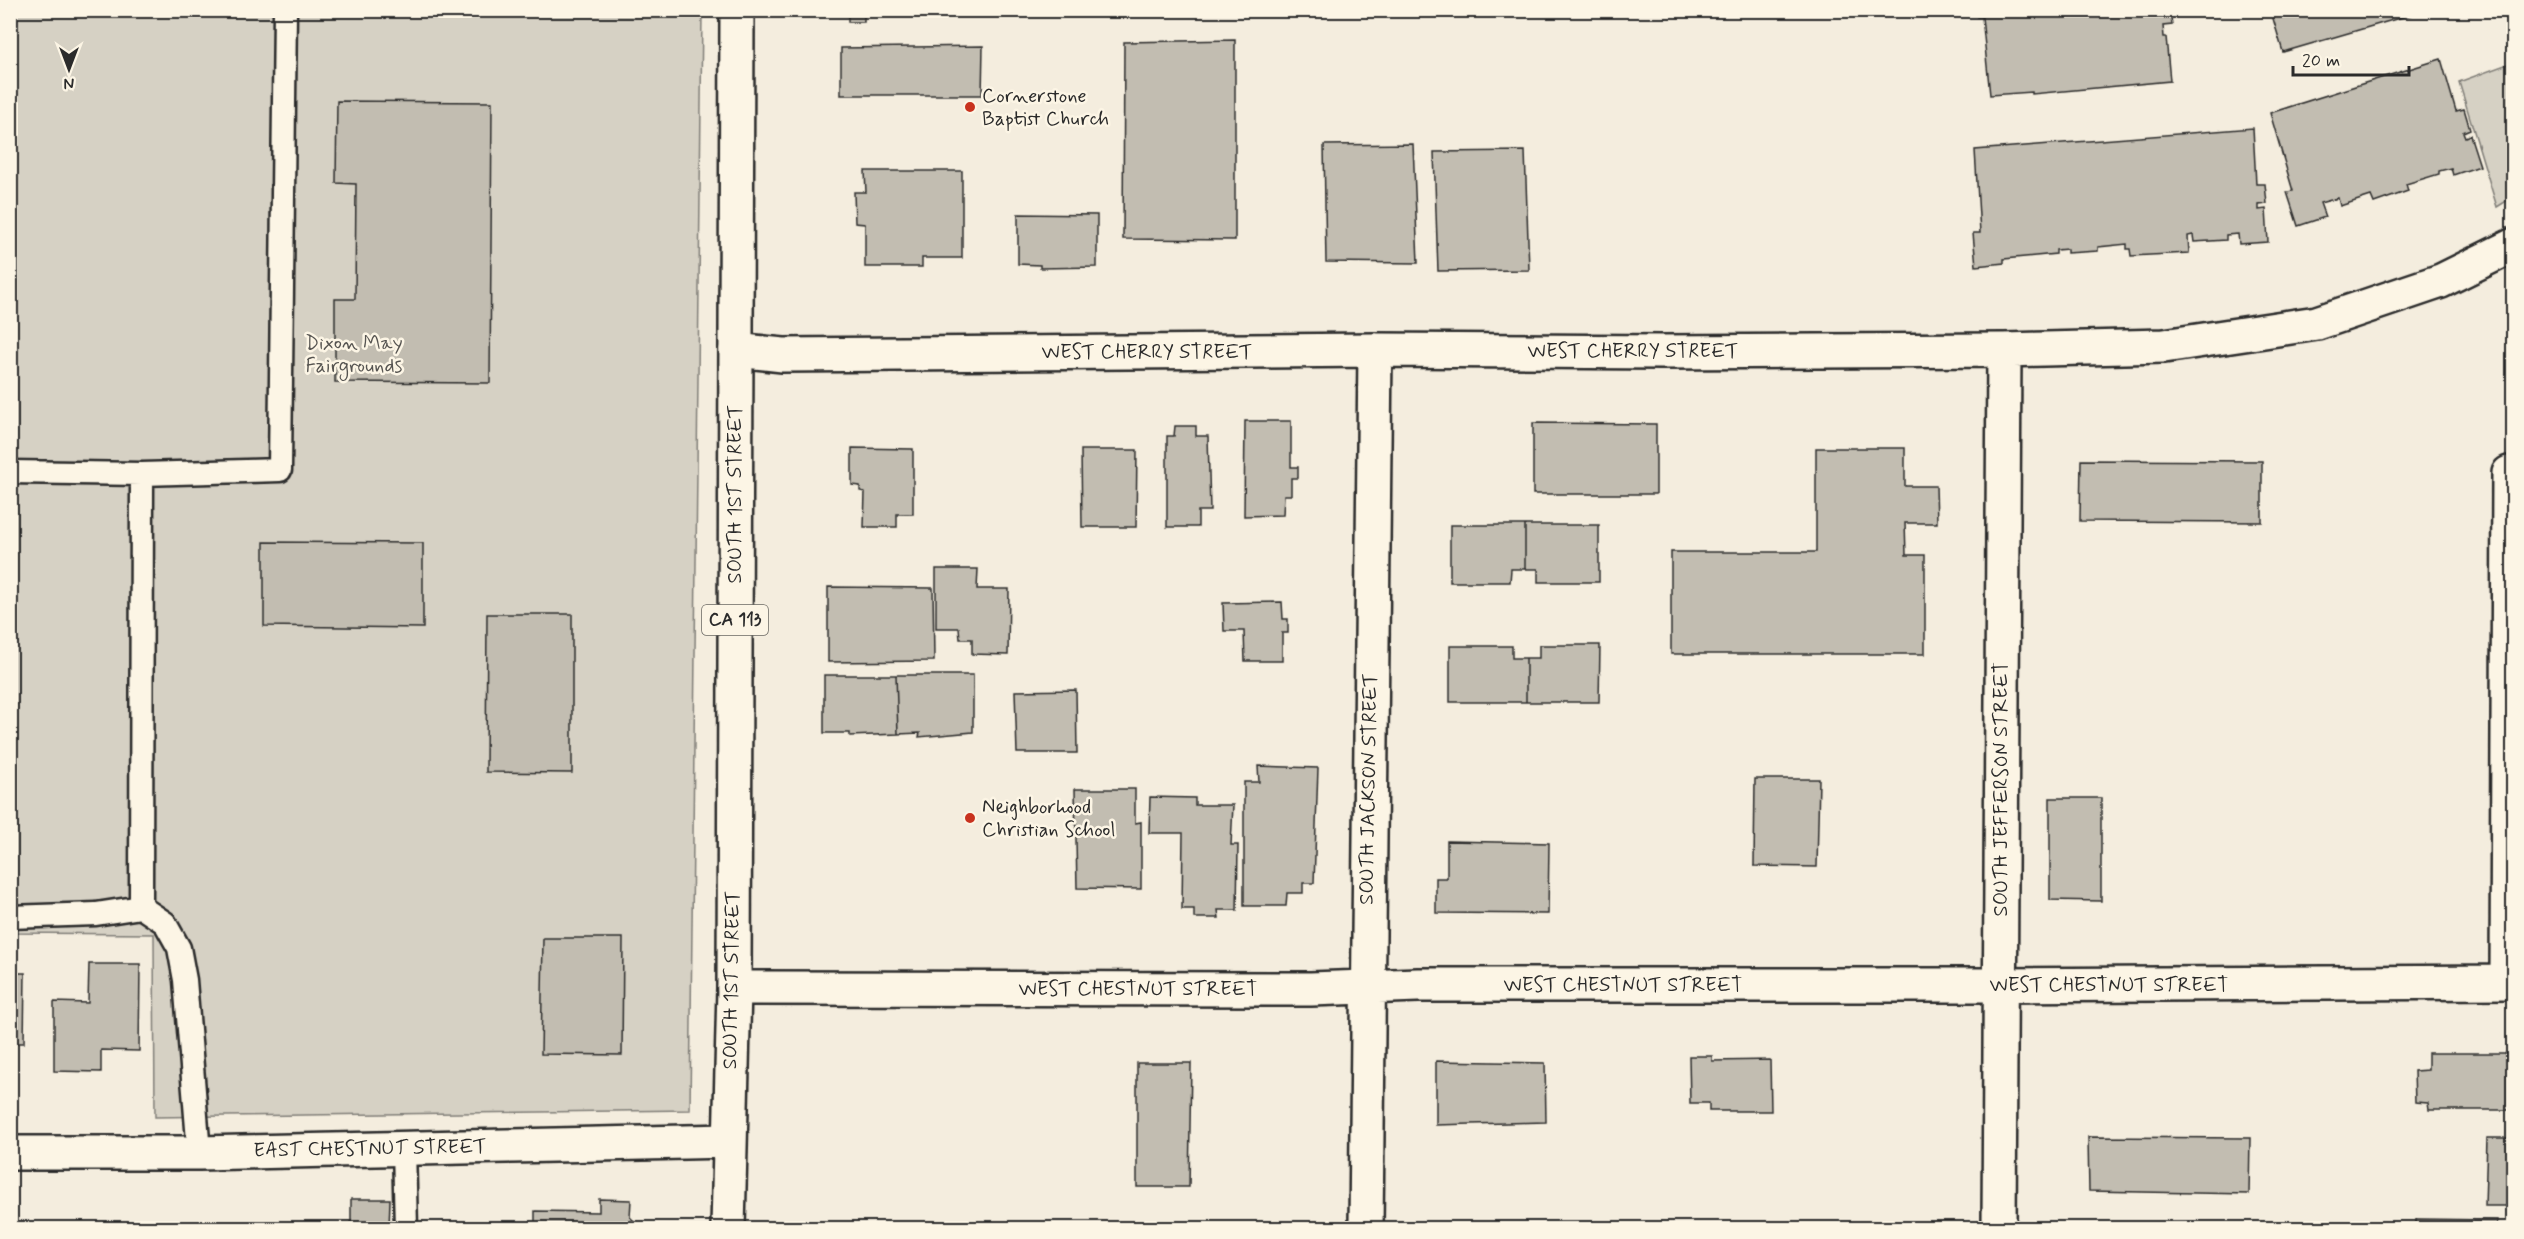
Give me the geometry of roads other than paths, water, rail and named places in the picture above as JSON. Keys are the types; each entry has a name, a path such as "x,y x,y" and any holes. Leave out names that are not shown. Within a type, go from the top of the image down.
{"street":[{"name":"SOUTH 1ST STREET","path":"728,1228 734,988 737,10"},
{"name":"WEST CHERRY STREET","path":"736,350 783,355 1375,350 1650,352 2004,350 2164,346 2318,323 2441,281 2514,245"},
{"name":"SOUTH JACKSON STREET","path":"1366,1228 1375,350"},
{"name":"SOUTH JEFFERSON STREET","path":"1999,1228 2004,350"},
{"path":"2510,982 2512,473"},
{"name":"WEST CHESTNUT STREET","path":"734,988 1311,989 1367,986 2510,982"},
{"name":"EAST CHESTNUT STREET","path":"10,1154 199,1153 729,1141"}],"lane":[{"path":"10,472 142,474 280,470 285,10"},
{"path":"141,908 142,474"},
{"path":"10,917 96,914 141,908 165,923 179,948 185,980 199,1153"},
{"path":"404,1148 406,1228"}],"place":[{"name":"Cornerstone Baptist Church","path":"970,107"},
{"name":"Neighborhood Christian School","path":"970,818"}],"park label":[{"name":"Dixon May Fairgrounds","path":"354,354"}]}
